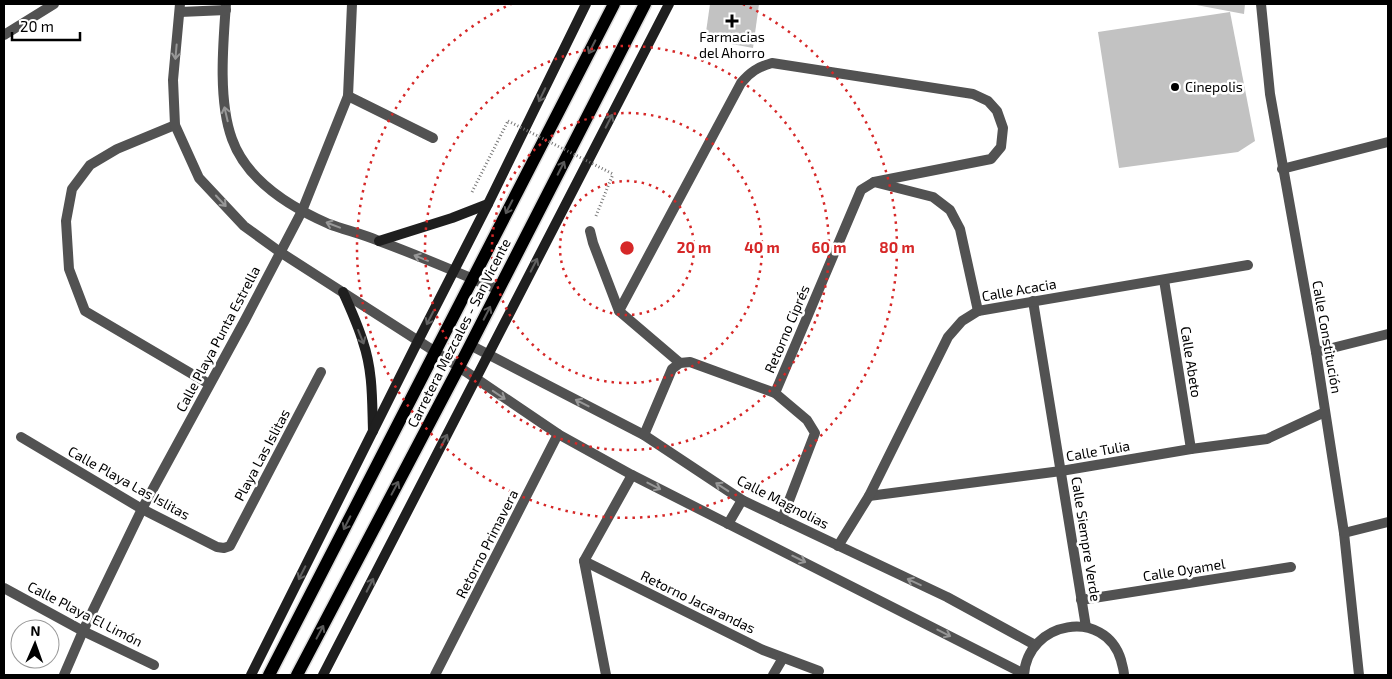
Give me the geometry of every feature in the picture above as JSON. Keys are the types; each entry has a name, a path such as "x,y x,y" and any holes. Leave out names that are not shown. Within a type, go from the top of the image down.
{"main road":[{"path":"251,675 488,204 586,4"},
{"name":"Carretera Mezcales - San Vicente","path":"269,675 614,4"},
{"name":"Carretera Mezcales - San Vicente","path":"297,675 499,290 645,4"},
{"path":"323,675 670,4"},
{"path":"379,240 488,204"},
{"path":"344,292 364,343 369,364 372,383 373,433"}],"street":[{"path":"4,35 54,4"},
{"name":"Calle Playa Punta Estrella","path":"64,675 142,508 245,320 302,210 348,96 352,4"},
{"name":"Calle Constitución","path":"1261,4 1270,94 1316,352 1344,533 1359,675"},
{"path":"499,290 379,240 329,224 268,189 247,168 232,139 222,98 226,7 180,8 173,80 175,125 199,178 244,226 280,252 459,367 558,434 632,475 1024,674 1027,658 1035,645 1049,632 1067,626 1086,628 1105,636 1118,652 1124,675"},
{"path":"619,311 741,83 760,66 772,63 973,94 988,101 997,111 1003,128 1001,148 991,159 874,182"},
{"path":"348,96 433,138"},
{"path":"175,125 117,149 90,165 72,189 66,221 69,269 85,311 209,384"},
{"path":"1282,169 1388,142"},
{"path":"874,182 933,197 950,210 960,229 978,311"},
{"name":"Retorno Ciprés","path":"680,363 690,362 774,393 862,190 874,182"},
{"path":"590,231 619,311 680,363 672,368 644,435"},
{"name":"Calle Acacia","path":"838,546 869,496 948,337 962,321 978,311 1248,265"},
{"name":"Calle Abeto","path":"1164,280 1191,449"},
{"name":"Calle Siempre Verde","path":"1033,302 1086,628"},
{"path":"1316,352 1388,334"},
{"name":"Calle Magnolias","path":"470,345 644,435 742,500 947,597 1035,645"},
{"name":"Playa Las Islitas","path":"224,548 230,546 321,372"},
{"path":"774,393 807,420 815,433 782,519"},
{"name":"Calle Tulia","path":"869,496 1060,471 1191,449 1267,439 1325,412"},
{"name":"Retorno Primavera","path":"436,675 441,670 558,434"},
{"name":"Calle Playa Las Islitas","path":"21,437 142,508 217,547 224,548"},
{"path":"606,675 584,561 632,475"},
{"path":"728,524 742,500"},
{"path":"1344,533 1388,522"},
{"name":"Retorno Jacarandas","path":"584,561 764,650 819,671"},
{"name":"Calle Oyamel","path":"1081,600 1291,567"},
{"name":"Calle Playa El Limón","path":"4,588 83,631 154,665"},
{"path":"773,675 782,658"}],"path":[{"path":"468,212 472,192 508,121 613,174 590,231"}],"building":[{"name":"Farmacias del Ahorro","path":"710,4 759,4 753,48 705,39"},
{"path":"1191,4 1245,4 1244,14"},
{"name":"Cinepolis","path":"1230,12 1255,141 1238,152 1119,168 1098,32"}],"place":[{"name":"Farmacias del Ahorro","path":"732,21"},
{"name":"Cinepolis","path":"1175,87"}]}
